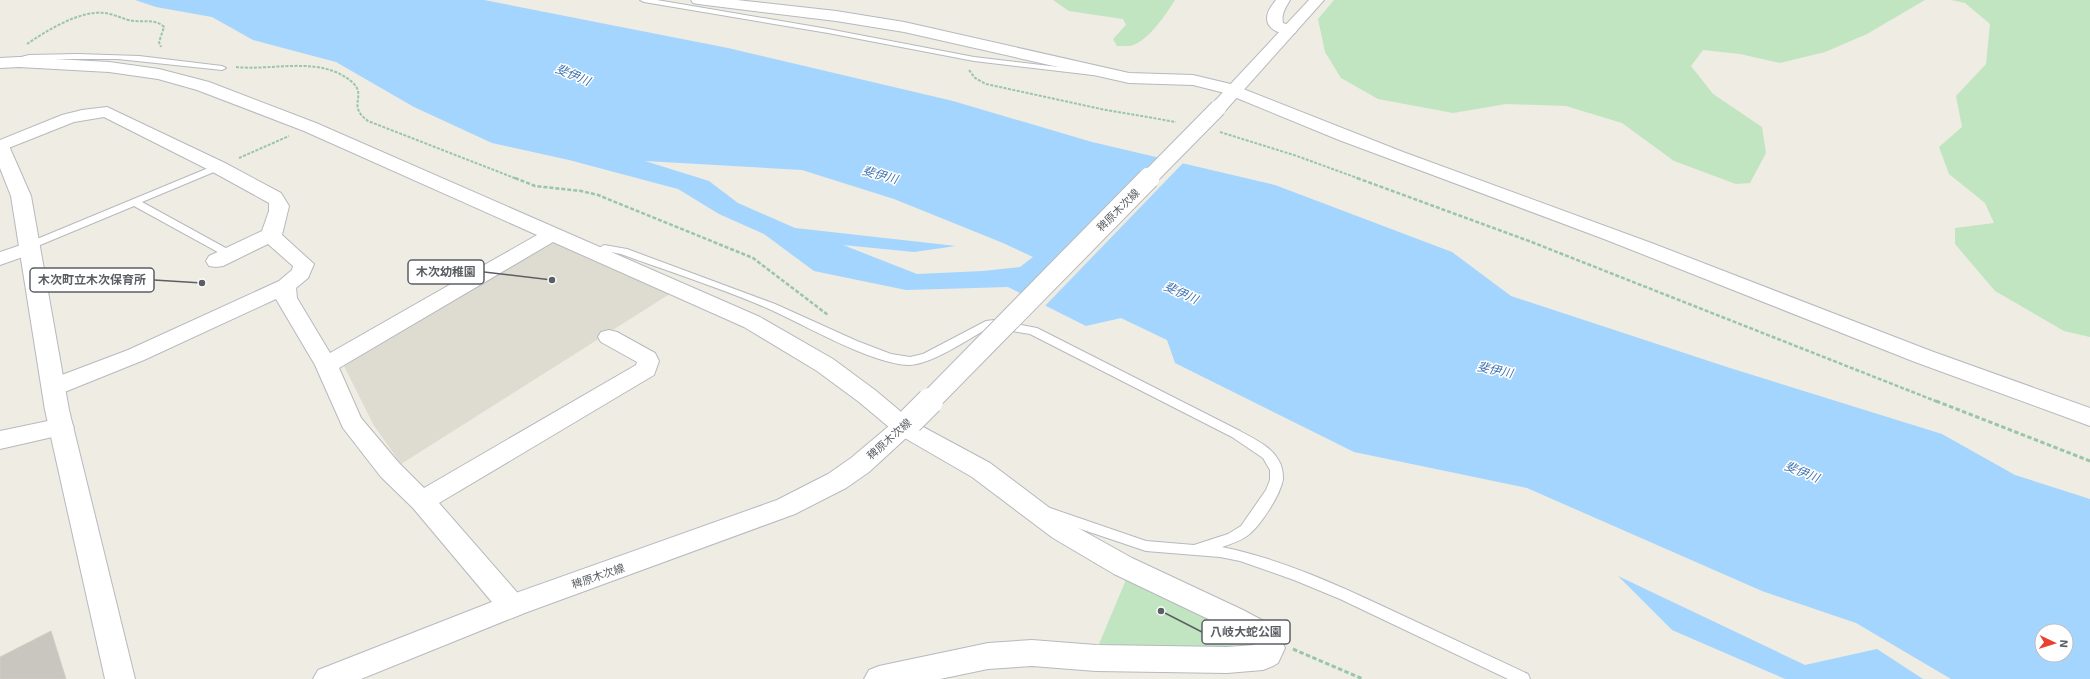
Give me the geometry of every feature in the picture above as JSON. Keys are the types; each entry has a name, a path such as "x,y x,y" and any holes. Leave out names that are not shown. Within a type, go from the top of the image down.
{"street":[{"path":"698,0 749,3 904,27 1129,78 1193,80 1233,90 1266,101 1362,143 1640,245 1995,385 2090,417"},
{"path":"1283,0 1275,13 1274,19 1278,26 1289,30"},
{"name":"稗原木次線","path":"328,679 512,606 682,546 786,507 837,481 860,464 907,424 1218,108 1317,0"},
{"path":"1,62 109,67 159,74 203,86 310,127 752,322 825,366 907,424 981,470 1031,506 1062,531 1123,566 1233,618 1265,636 1271,648 1268,654 1262,657 1226,660 1096,658 1032,654 988,656 879,679"},
{"path":"120,679 54,388 21,196 0,146 78,115 93,111 107,112 218,167 278,200 279,211 271,234 222,258"},
{"path":"54,388 136,355 286,286 300,272 304,264 274,239 271,234"},
{"path":"326,365 552,234"},
{"path":"0,259 30,247"},
{"path":"286,286 286,298 326,365 351,422 390,470 422,501 512,606"},
{"path":"422,501 646,369 648,364 647,358 609,336"},
{"path":"0,440 62,427"}],"lane":[{"path":"644,0 828,31 974,59 1089,73 1099,71"},
{"path":"1,62 25,58 84,56 150,58 222,68"},
{"path":"30,247 218,167"},
{"path":"136,203 222,258"},
{"path":"596,253 604,248 623,251 771,306 853,344 889,358 910,361 926,357 976,329 990,324 1033,331 1236,434 1258,447 1273,461 1277,470 1277,480 1265,504 1248,527 1235,536 1197,549"},
{"path":"1031,506 1146,546 1197,549 1240,556 1299,576 1346,596 1523,679"}],"path":[{"path":"1,62 47,31 68,22 98,13 128,20 160,23 164,27 159,42 163,48"},
{"path":"974,59 969,71 974,78 986,84 1101,109 1182,123"},
{"path":"232,66 309,67 335,72 352,82 358,89 359,97 357,106 359,114 368,122 535,186 581,191 598,195 753,258 764,264 794,291 831,316"},
{"path":"218,167 310,127"},
{"path":"1218,132 1297,156 1529,241 2090,461"},
{"path":"1265,636 1363,679"}],"shaded area":[{"path":"554,241 676,290 401,464 373,424 342,362"}],"green space":[{"path":"1053,0 1175,0 1156,27 1143,39 1130,46 1117,46 1113,39 1126,25 1123,19 1069,11"},
{"path":"1334,0 1925,0 1867,34 1825,52 1780,63 1740,54 1703,50 1691,66 1713,94 1762,127 1766,153 1750,183 1736,184 1674,161 1622,123 1566,106 1506,104 1453,113 1378,99 1341,78 1325,52 1318,19"},
{"path":"1951,0 2090,0 2090,337 2064,331 1995,291 1955,244 1955,228 1994,223 1985,203 1949,174 1939,147 1962,127 1956,96 1986,64 1990,24 1965,3"},
{"path":"1128,575 1244,634 1243,639 1232,646 1097,649"}],"water":[{"name":"斐伊川","path":"135,0 484,0 728,48 953,101 1092,142 1275,185 1452,252 1511,296 1730,368 1942,434 2015,475 2090,499 2090,679 1951,679 1856,623 1762,591 1527,488 1354,452 1175,363 1167,340 1121,318 1086,326 1008,287 906,290 814,271 764,234 719,214 678,189 569,160 492,143 414,107 336,62 253,40 212,17 156,7","holes":["645,161 802,170 894,199 1003,243 1033,257 1020,267 983,271 917,274 843,245 914,252 956,246 795,228 738,203 709,181"]},
{"path":"1618,576 1805,665 1877,649 1923,679 1785,679 1672,630"}],"pier":[{"path":"1159,156 1184,162 1044,307 1019,295"}],"building":[{"path":"51,631 66,679 0,679 0,657"}],"place":[{"name":"木次幼稚園","path":"552,280"},
{"name":"木次町立木次保育所","path":"202,283"},
{"name":"八岐大蛇公園","path":"1161,611"}]}
